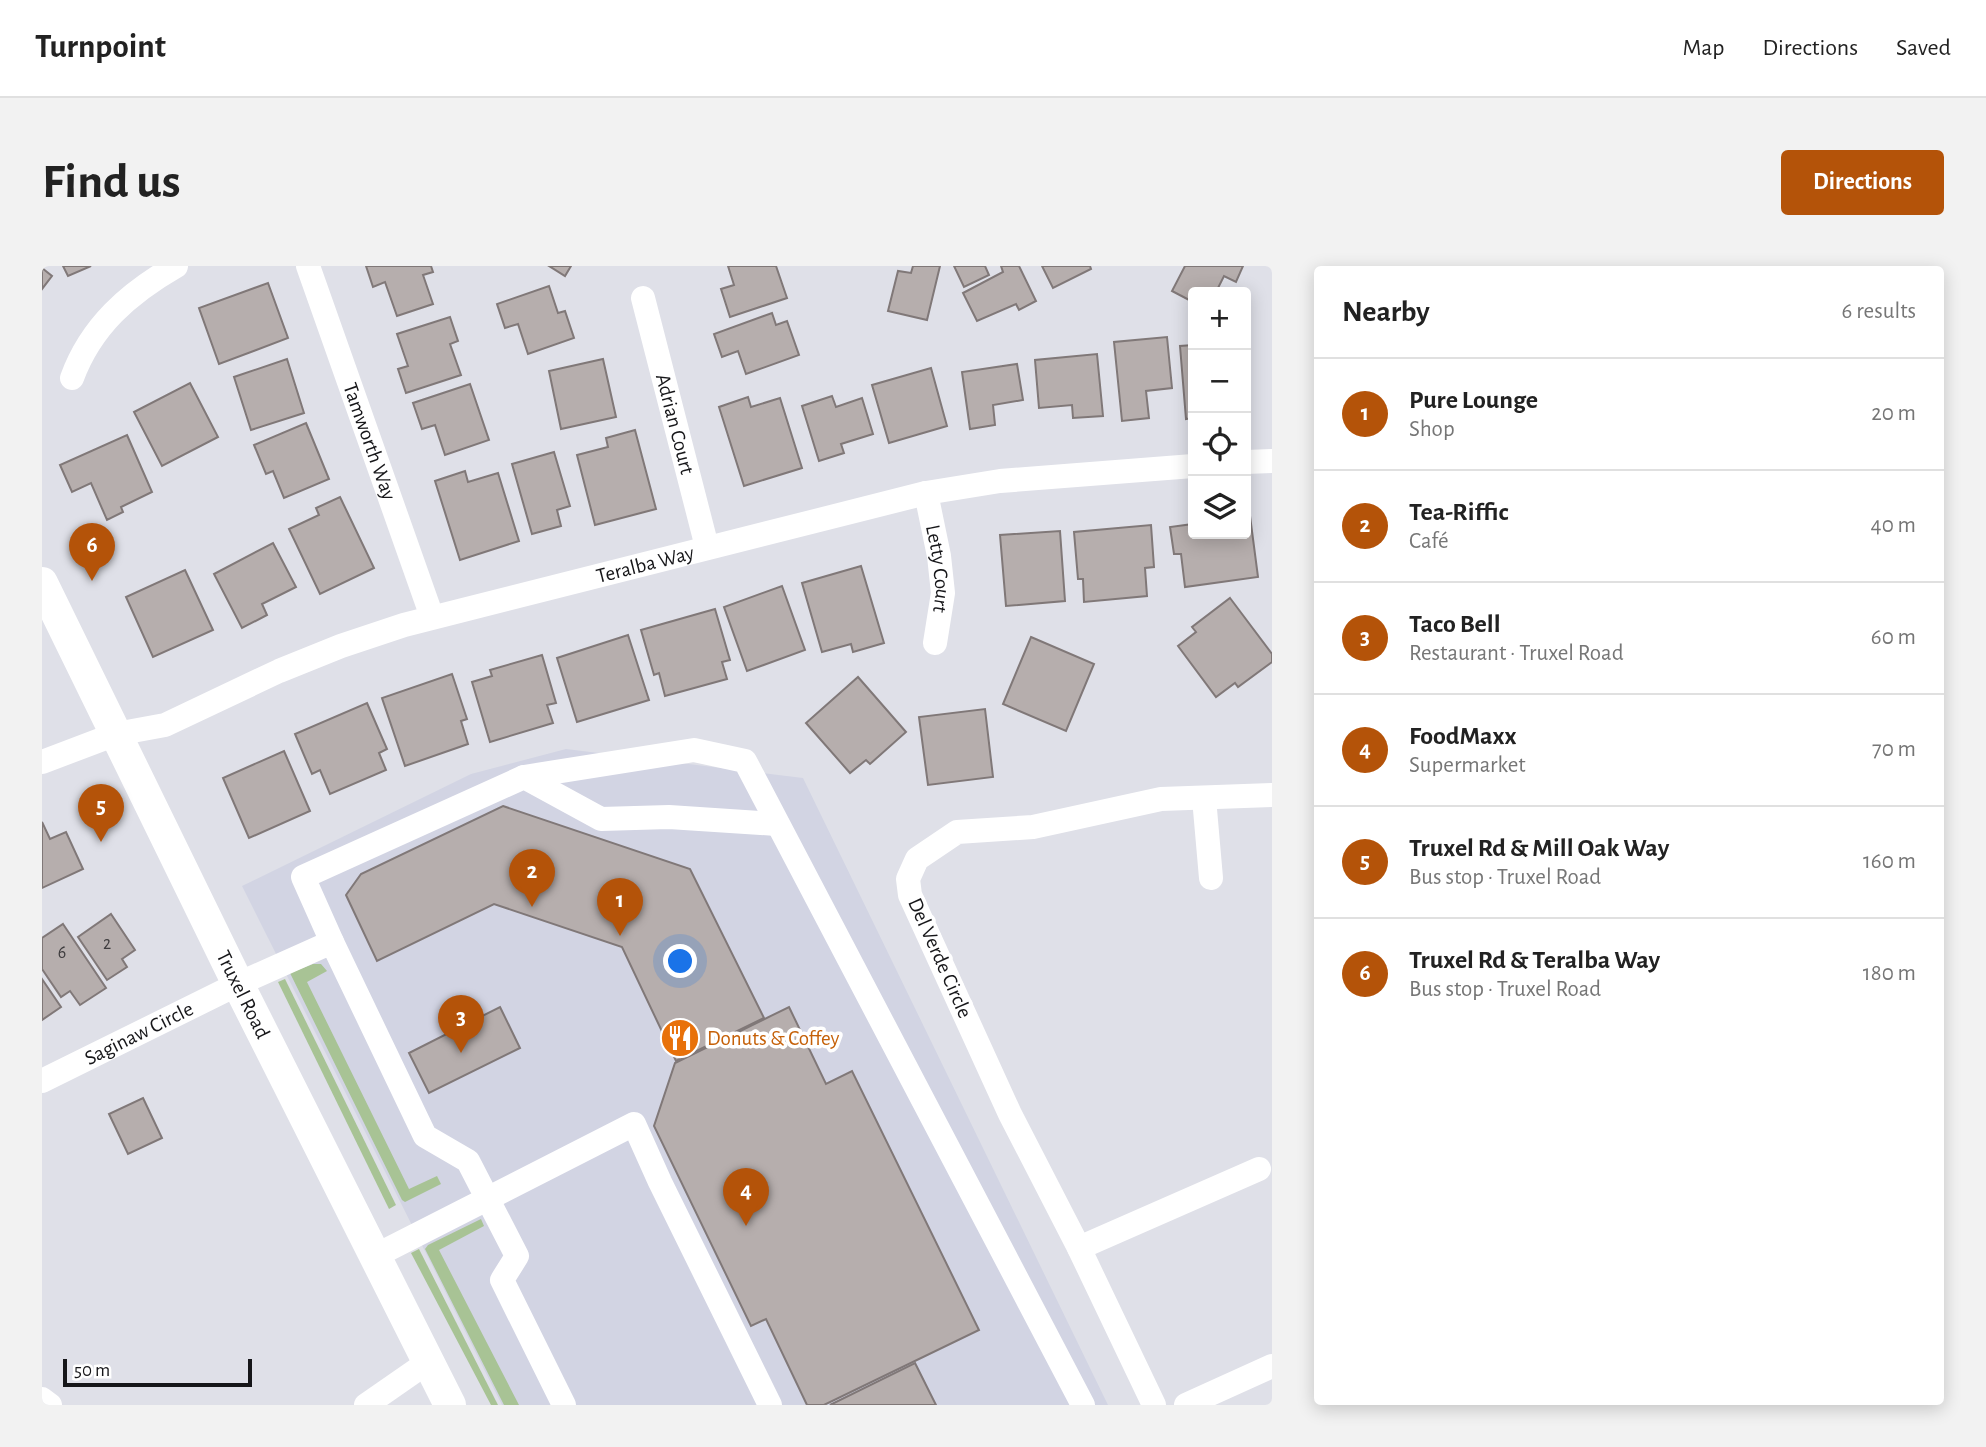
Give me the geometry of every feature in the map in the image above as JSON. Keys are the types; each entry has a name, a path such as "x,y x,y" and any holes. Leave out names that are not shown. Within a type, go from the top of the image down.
{"main road":[{"name":"Truxel Road","path":"42,583 238,984 450,1405"}],"street":[{"path":"72,378 87,343 99,327 136,292 176,266"},
{"name":"Tamworth Way","path":"308,266 432,617"},
{"name":"Adrian Court","path":"643,298 707,547"},
{"path":"1251,462 1272,461"},
{"name":"Teralba Way","path":"42,762 116,734 166,725 279,671 341,646 432,617 926,493 1000,481 1188,466"},
{"name":"Letty Court","path":"926,493 939,556 943,593 936,643"},
{"path":"564,1405 502,1280 517,1256 468,1161 425,1136 303,877 524,777 694,750 745,761 1083,1405"},
{"path":"524,777 601,819 668,817 777,824"},
{"name":"Del Verde Circle","path":"1154,1405 1079,1248 1004,1102 910,895 908,879 917,859 957,832 1033,827 1161,799 1272,795"},
{"path":"1204,798 1211,878"},
{"name":"Saginaw Circle","path":"42,1081 238,984 332,942"},
{"path":"375,1256 634,1124 770,1405"},
{"path":"1079,1248 1259,1168"},
{"path":"366,1405 428,1362"},
{"path":"1186,1405 1272,1366"},
{"path":"42,1399 50,1405"}],"shaded area":[{"path":"566,749 803,778 1108,1405 502,1405 242,886 471,774"}],"green space":[{"path":"313,964 321,964 327,971 307,982 409,1189 437,1176 441,1184 405,1202 290,973"},
{"path":"285,979 396,1205 389,1209 278,982"},
{"path":"481,1219 484,1226 439,1250 519,1405 504,1405 425,1249 428,1245"},
{"path":"419,1249 498,1405 491,1405 411,1253"}],"building":[{"path":"63,266 91,266 68,276"},
{"path":"366,266 431,266 433,272 423,275 433,304 397,316 385,282 373,287"},
{"path":"549,266 571,266 565,276"},
{"path":"728,266 776,266 787,298 730,317 721,289 734,285"},
{"path":"913,266 940,266 927,320 888,311 898,271 911,273"},
{"path":"954,266 985,266 989,275 964,287"},
{"path":"1001,266 1019,266 1036,301 1019,310 1016,304 977,321 963,293 1003,272"},
{"path":"1042,266 1090,266 1091,269 1053,288"},
{"path":"1185,266 1243,266 1236,282 1224,276 1218,287 1188,287 1188,299 1172,291"},
{"path":"42,268 52,276 42,289"},
{"path":"268,283 288,338 219,364 199,308"},
{"path":"549,286 558,313 565,311 574,338 528,354 518,324 505,328 497,304"},
{"path":"772,313 776,325 787,321 799,355 746,374 738,351 722,357 714,334"},
{"path":"450,317 458,341 450,344 461,375 406,393 398,369 408,366 397,334"},
{"path":"1167,337 1172,388 1146,391 1149,418 1122,421 1114,342"},
{"path":"1188,345 1186,419 1180,346"},
{"path":"1097,354 1103,416 1073,418 1072,405 1039,408 1035,360"},
{"path":"287,359 304,413 251,430 234,377"},
{"path":"603,359 616,417 561,429 549,371"},
{"path":"1017,364 1023,400 993,405 995,425 970,429 962,372"},
{"path":"931,368 947,426 889,443 872,385"},
{"path":"190,383 218,437 162,466 134,412"},
{"path":"470,384 489,440 445,455 435,425 422,429 413,403"},
{"path":"832,396 836,407 862,398 873,434 841,444 844,453 819,461 802,406"},
{"path":"748,397 751,407 780,398 802,468 744,486 719,407"},
{"path":"306,423 329,479 284,498 273,471 266,474 254,445"},
{"path":"635,430 656,509 595,525 577,455 608,447 606,438"},
{"path":"127,435 152,492 121,507 123,512 107,520 91,483 72,492 60,465"},
{"path":"554,452 570,506 557,510 561,526 532,534 512,464"},
{"path":"465,471 468,482 498,473 519,541 460,560 435,481"},
{"path":"340,497 374,568 320,594 289,529 319,515 316,508"},
{"path":"1251,524 1258,577 1185,587 1181,554 1174,554 1170,527 1188,525 1188,539 1251,539"},
{"path":"1151,525 1154,567 1145,568 1147,596 1084,602 1083,579 1078,579 1074,532"},
{"path":"1060,531 1065,601 1006,606 1000,535"},
{"path":"273,543 296,587 262,604 267,615 242,628 214,574"},
{"path":"861,566 884,643 853,652 851,644 822,652 802,583"},
{"path":"185,570 213,630 153,657 126,597"},
{"path":"782,586 805,650 747,671 724,607"},
{"path":"1230,598 1272,654 1272,662 1238,687 1235,683 1216,697 1178,646 1196,632 1192,627"},
{"path":"715,609 730,660 722,662 727,679 665,696 659,673 654,675 641,630"},
{"path":"628,635 649,700 577,722 557,658"},
{"path":"1031,637 1094,664 1066,731 1003,704"},
{"path":"542,655 556,703 547,705 553,723 490,742 472,682 492,676 490,670"},
{"path":"452,674 467,719 461,721 468,744 405,766 382,698"},
{"path":"858,677 906,732 870,764 866,760 850,773 806,723"},
{"path":"367,703 387,749 379,753 386,770 330,794 320,770 312,774 295,734"},
{"path":"985,709 993,777 928,785 919,717"},
{"path":"284,751 310,811 249,838 223,778"},
{"path":"503,806 690,869 764,1018 676,1061 622,947 494,904 377,961 346,895 361,874"},
{"path":"42,822 50,839 66,832 83,869 42,888"},
{"path":"111,914 135,950 122,959 127,967 107,980 78,937"},
{"path":"63,924 106,988 80,1005 70,991 61,997 42,969 42,938"},
{"path":"42,979 61,1007 42,1020"},
{"path":"500,1007 520,1048 429,1093 409,1053"},
{"path":"789,1007 826,1084 852,1071 979,1330 824,1405 807,1405 766,1319 751,1326 654,1126 675,1063"},
{"path":"143,1098 162,1138 128,1154 109,1114"},
{"path":"915,1363 936,1405 830,1405"}],"place":[{"name":"Truxel Rd & Teralba Way","path":"92,581"},
{"name":"Truxel Rd & Mill Oak Way","path":"101,842"},
{"name":"Tea-Riffic","path":"532,907"},
{"name":"Pure Lounge","path":"620,936"},
{"name":"Donuts & Coffey","path":"680,1038"},
{"name":"Taco Bell","path":"461,1053"},
{"name":"FoodMaxx","path":"746,1226"}]}
